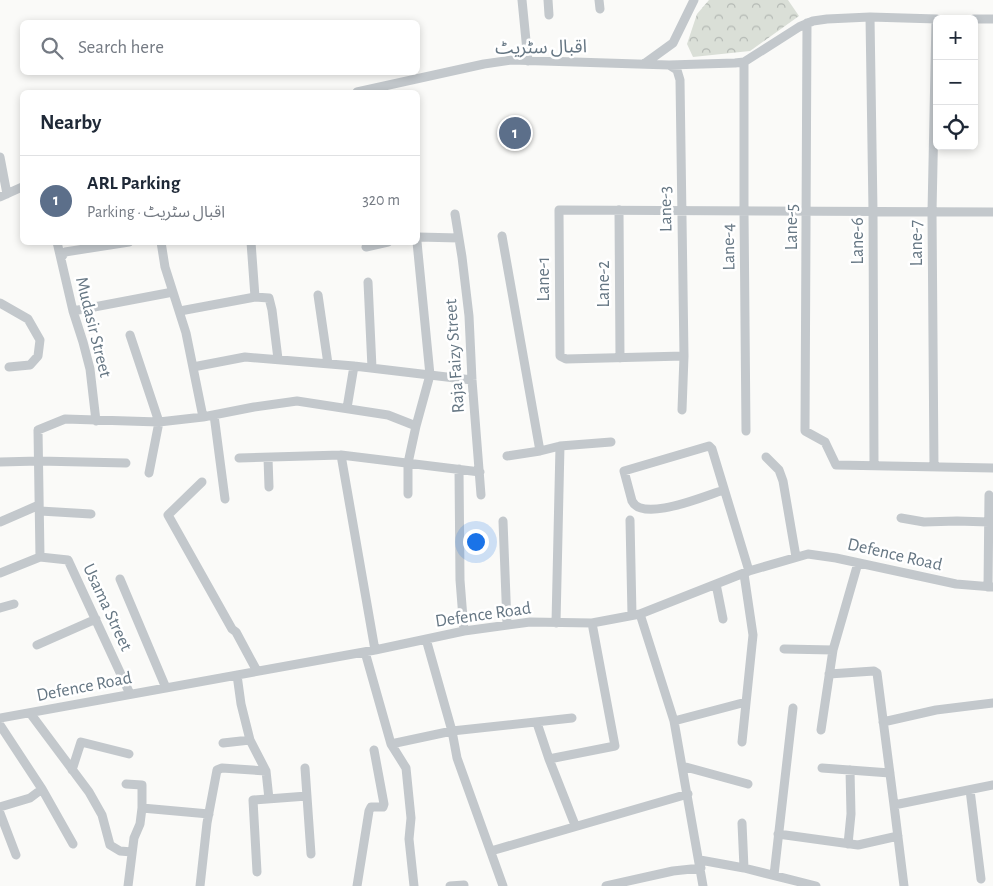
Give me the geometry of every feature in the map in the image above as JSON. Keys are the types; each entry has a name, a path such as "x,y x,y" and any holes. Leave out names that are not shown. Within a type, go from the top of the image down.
{"street":[{"path":"522,0 528,61"},
{"path":"548,0 549,15"},
{"path":"644,64 673,43 694,0"},
{"name":"Lane-6","path":"870,17 874,465"},
{"path":"744,62 807,23 827,18 933,19"},
{"path":"978,19 993,19"},
{"name":"Lane-5","path":"807,23 805,431 825,442 836,466 874,465"},
{"name":"اقبال سٹریٹ","path":"366,90 494,62 512,60 670,65 744,62"},
{"name":"Lane-7","path":"934,467 932,212 935,60"},
{"name":"Lane-4","path":"744,62 746,432"},
{"name":"Lane-3","path":"670,65 676,70 680,80 684,356 682,410"},
{"path":"0,157 4,195 20,188"},
{"name":"Lane-1","path":"619,210 559,210 559,348 560,356 566,359 620,358"},
{"path":"619,210 993,212"},
{"name":"Lane-2","path":"619,210 620,358"},
{"name":"Raja Faizy Street","path":"455,214 469,316 481,496"},
{"path":"502,236 540,451"},
{"path":"420,237 459,238"},
{"name":"Mudasir Street","path":"58,245 73,311 84,342 90,368 96,420"},
{"path":"61,258 65,252 110,245"},
{"path":"161,245 165,267 180,311 203,417"},
{"path":"251,245 255,297"},
{"path":"366,247 375,245"},
{"path":"408,494 408,463 430,375 417,245"},
{"path":"368,282 372,368"},
{"path":"73,311 173,292"},
{"path":"318,295 328,364"},
{"path":"180,311 255,297 269,298 278,359"},
{"path":"0,303 28,319 40,340 38,356 30,366 9,367"},
{"path":"130,335 159,422 149,473"},
{"path":"620,358 684,356"},
{"path":"193,367 245,357 354,366 472,380"},
{"path":"347,408 354,366"},
{"path":"0,573 40,557 38,430 65,419 159,422 203,417 297,401 388,415 416,426"},
{"path":"214,415 225,499"},
{"path":"507,456 560,446 611,442"},
{"path":"556,623 560,446"},
{"path":"724,490 665,509 642,510 632,502 624,471 709,446 712,449 724,490 747,572 753,635 742,742"},
{"path":"239,458 341,455 480,472"},
{"path":"341,455 375,650"},
{"path":"766,457 779,470 783,481 796,557"},
{"path":"268,458 269,487"},
{"path":"0,462 126,463"},
{"path":"874,465 993,468"},
{"path":"459,469 460,580 464,631"},
{"path":"202,482 168,515 257,671"},
{"path":"989,495 990,587"},
{"path":"0,522 39,508 91,514"},
{"path":"900,518 924,522 990,517"},
{"path":"630,520 636,615 674,721 703,886"},
{"path":"503,521 507,624"},
{"name":"Defence Road","path":"0,719 375,650 464,631 530,622 592,623 636,615 747,572 808,554 836,558 956,584 990,587"},
{"name":"Usama Street","path":"40,557 68,560 130,694"},
{"path":"821,730 833,650 858,563"},
{"path":"120,579 166,688"},
{"path":"716,584 723,619"},
{"path":"0,608 14,604"},
{"path":"38,644 96,619"},
{"path":"549,759 615,746 592,623"},
{"path":"426,639 452,731 456,758 504,886"},
{"path":"784,649 833,650"},
{"path":"364,652 391,744 406,768 411,818 410,839 414,886"},
{"path":"829,674 877,673 904,886"},
{"path":"237,675 241,704 250,740 266,770 270,799"},
{"path":"674,721 746,702"},
{"path":"884,722 936,710 993,703"},
{"path":"774,874 793,708"},
{"path":"30,713 89,792 102,815 110,845 120,852 132,852"},
{"path":"391,744 452,731 572,718"},
{"path":"0,719 73,844"},
{"path":"537,723 575,825"},
{"path":"223,743 250,740"},
{"path":"72,770 81,742 129,754"},
{"path":"357,886 369,811 371,807 383,807 384,804 374,750"},
{"path":"682,766 748,784"},
{"path":"200,886 204,842 217,770 222,768 266,770"},
{"path":"305,768 311,854"},
{"path":"822,768 890,773"},
{"path":"848,844 851,814 850,770"},
{"path":"126,784 142,785 142,808 132,852 128,886"},
{"path":"894,805 993,785"},
{"path":"0,807 30,798 42,789"},
{"path":"970,790 981,878"},
{"path":"491,851 575,825 688,794"},
{"path":"258,872 253,800 307,796"},
{"path":"142,808 209,814"},
{"path":"0,813 16,855"},
{"path":"742,823 744,868"},
{"path":"778,834 858,845 898,836"},
{"path":"606,886 700,864 744,868 816,886"},
{"path":"450,886 464,885"}],"green space":[{"path":"709,0 788,0 799,16 750,51 693,57 687,44 697,14"}],"place":[{"name":"ARL Parking","path":"515,133"}]}
